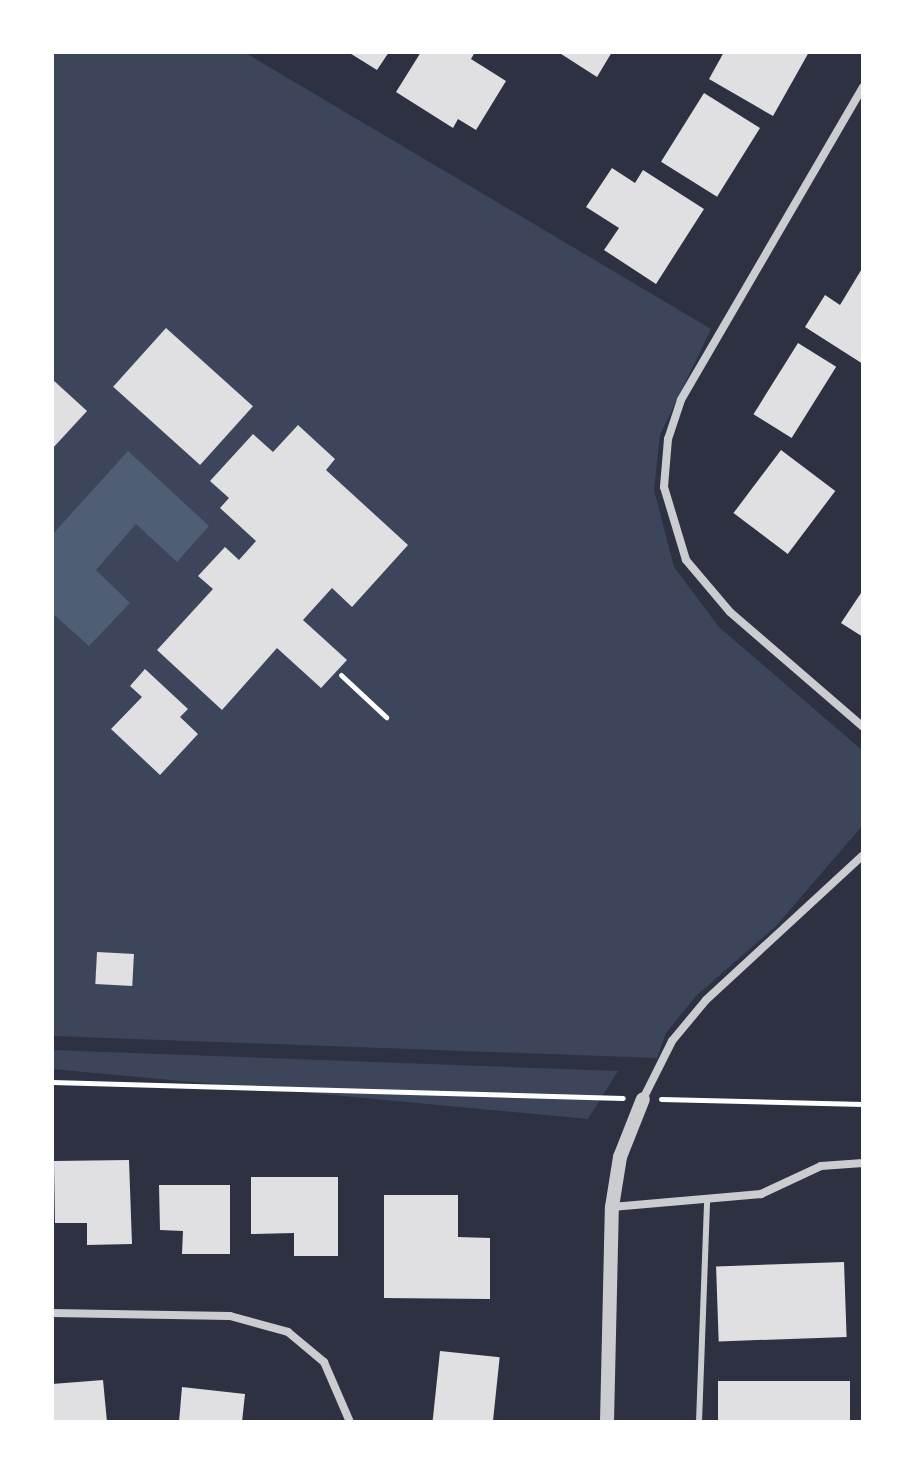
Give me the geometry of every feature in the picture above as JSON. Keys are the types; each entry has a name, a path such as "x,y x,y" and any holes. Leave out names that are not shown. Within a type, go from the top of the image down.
{"street":[{"path":"863,87 681,400 668,439 664,487 686,560 730,612 863,727"},
{"path":"607,1422 612,1207 620,1157 643,1099 672,1041 706,1000 863,855"},
{"path":"612,1207 761,1194 821,1166 863,1163"},
{"path":"52,1313 230,1316 288,1332 324,1362 350,1422"}],"lane":[{"path":"699,1422 707,1199"}],"path":[{"path":"341,675 386,717"},
{"path":"52,1082 863,1104"}],"shaded area":[{"path":"52,52 244,52 711,329 660,435 654,490 674,567 719,627 863,751 863,825 776,926 696,996 666,1033 657,1058 52,1036"},
{"path":"128,451 209,526 177,562 136,524 96,570 130,603 89,646 52,613 52,535"},
{"path":"52,1050 618,1071 588,1119 52,1069"}],"building":[{"path":"348,52 389,52 377,70"},
{"path":"421,52 475,52 471,59 506,81 476,130 458,119 453,128 396,92"},
{"path":"558,52 612,52 597,77"},
{"path":"724,52 809,52 773,116 709,79"},
{"path":"704,93 760,128 717,197 661,162"},
{"path":"612,168 635,183 643,170 704,209 656,284 604,250 619,228 586,207"},
{"path":"863,267 863,364 805,327 825,295 840,305"},
{"path":"166,328 253,406 200,465 113,387"},
{"path":"798,343 836,367 792,438 753,414"},
{"path":"52,379 87,411 52,449"},
{"path":"298,425 335,459 326,470 408,545 352,607 332,588 303,620 347,660 321,688 277,648 222,710 157,650 213,589 198,576 225,547 239,560 256,541 220,508 229,498 210,481 253,434 273,452"},
{"path":"781,450 835,491 788,554 733,513"},
{"path":"863,590 863,637 841,623"},
{"path":"145,669 188,709 180,717 198,734 160,775 111,729 142,697 130,686"},
{"path":"97,952 134,954 132,986 95,984"},
{"path":"129,1160 132,1244 87,1245 87,1223 55,1223 54,1161"},
{"path":"251,1177 338,1177 338,1256 294,1256 294,1233 251,1234"},
{"path":"159,1185 230,1185 230,1254 182,1254 183,1231 160,1230"},
{"path":"384,1195 458,1195 458,1237 490,1238 490,1299 384,1298"},
{"path":"844,1262 847,1337 719,1341 716,1266"},
{"path":"440,1351 500,1357 493,1422 433,1422"},
{"path":"103,1380 107,1422 52,1422 52,1384"},
{"path":"718,1381 850,1381 850,1422 718,1422"},
{"path":"182,1387 245,1394 242,1422 179,1422"}]}
